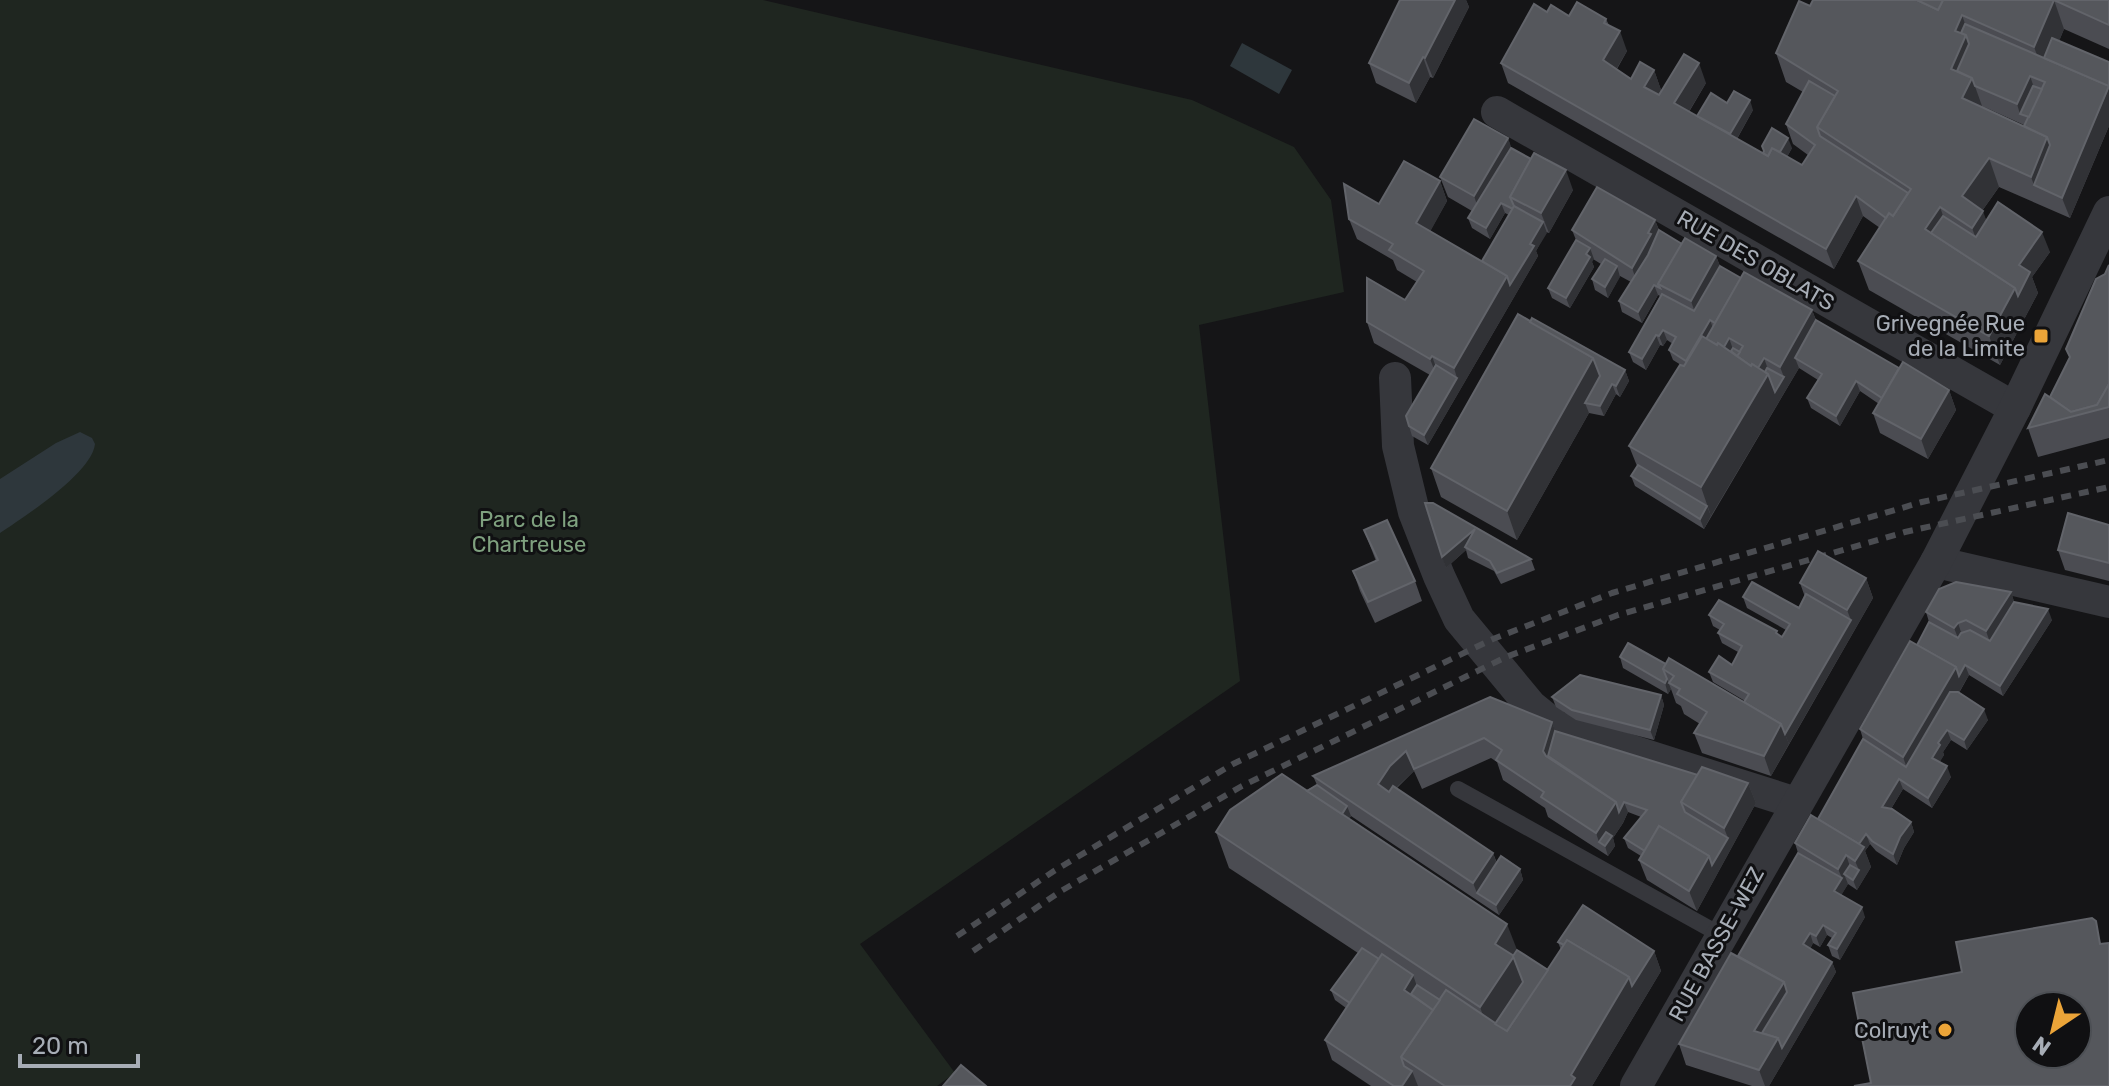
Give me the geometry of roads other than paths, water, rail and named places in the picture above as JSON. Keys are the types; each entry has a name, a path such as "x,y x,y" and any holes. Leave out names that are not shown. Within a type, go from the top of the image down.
{"street":[{"name":"RUE DES OBLATS","path":"1497,112 2015,408"},
{"name":"RUE BASSE-WEZ","path":"1636,1086 1936,562 2015,408 2109,212"},
{"path":"1395,378 1398,446 1414,512 1439,576 1459,619 1531,706 1557,727 1796,803"},
{"path":"1936,562 2109,602"}],"lane":[{"path":"1458,789 1721,935"}],"railway":[{"path":"957,936 1054,871 1233,764 1493,639 1612,593 1922,502 2109,460"},
{"path":"973,951 1061,891 1242,786 1506,657 1618,615 1905,532 2109,487"}],"place":[{"name":"Grivegnée Rue de la Limite","path":"2041,336"},
{"name":"Colruyt","path":"1945,1030"}],"park label":[{"name":"Parc de la Chartreuse","path":"529,532"}]}
